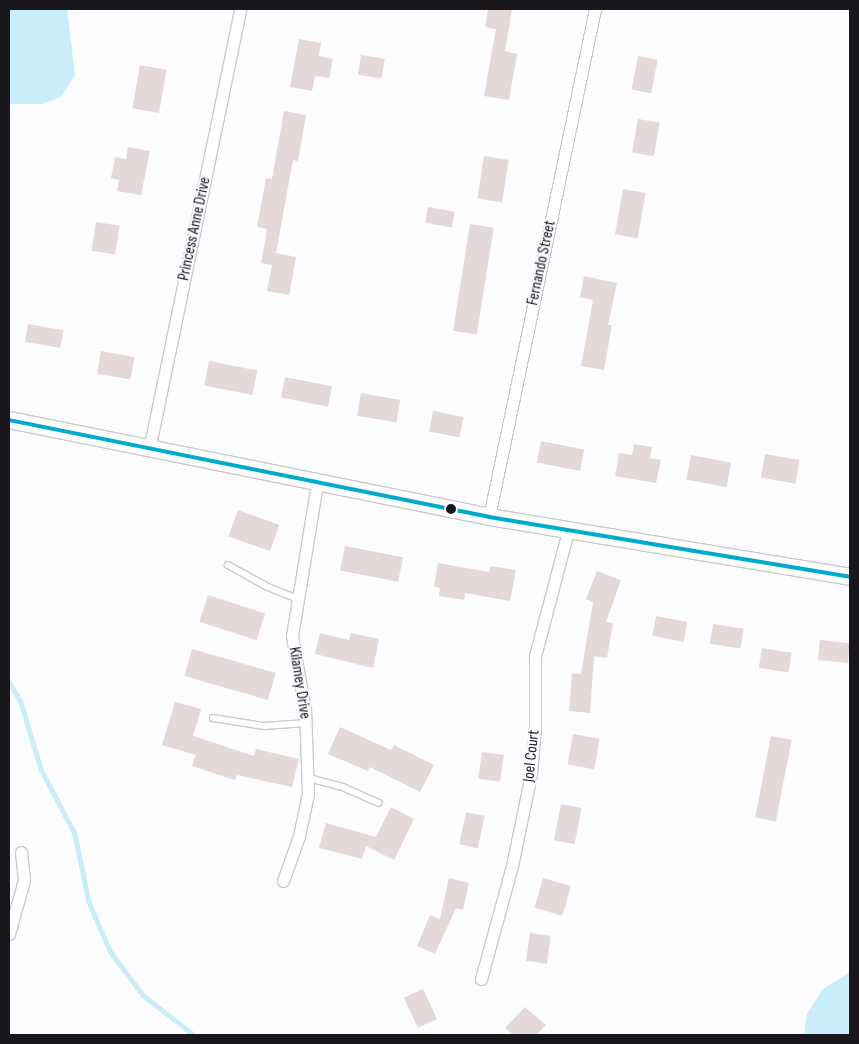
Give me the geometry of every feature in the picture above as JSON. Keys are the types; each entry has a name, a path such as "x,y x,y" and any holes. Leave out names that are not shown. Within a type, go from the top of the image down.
{"street":[{"name":"Princess Anne Drive","path":"150,450 240,9"},
{"name":"Fernando Street","path":"489,517 595,9"},
{"path":"9,420 317,484 489,517 850,577"},
{"name":"Kilamey Drive","path":"283,881 301,828 309,778 306,723 292,636 296,598 317,484"},
{"name":"Joel Court","path":"481,979 512,866 531,774 535,742 535,656 568,531"},
{"path":"9,934 24,880 21,852"}],"lane":[{"path":"228,564 266,586 296,598"},
{"path":"213,718 264,726 306,723"},
{"path":"309,778 343,787 379,802"}],"water":[{"path":"9,9 67,9 75,75 61,97 43,104 9,104"},
{"path":"850,972 850,1035 804,1035 807,1014 823,989"}],"building":[{"path":"488,9 512,10 505,51 517,54 509,100 484,96 496,29 485,27"},
{"path":"299,39 321,43 319,56 333,59 329,78 315,76 312,91 290,87"},
{"path":"361,55 385,59 382,79 358,75"},
{"path":"638,56 658,60 651,93 632,89"},
{"path":"140,65 167,70 159,113 132,108"},
{"path":"284,111 306,115 298,161 293,160 276,253 296,257 289,295 267,291 272,265 261,263 267,229 257,227 266,178 272,179"},
{"path":"638,119 660,123 654,156 632,152"},
{"path":"128,147 150,151 141,195 117,191 119,180 111,178 115,157 126,159"},
{"path":"484,156 509,160 502,202 477,198"},
{"path":"623,189 646,193 638,238 615,234"},
{"path":"428,207 455,212 452,227 425,223"},
{"path":"96,222 120,226 115,254 91,251"},
{"path":"470,224 494,228 477,334 453,331"},
{"path":"584,276 617,283 608,325 612,325 604,370 581,366 593,300 580,297"},
{"path":"28,324 63,330 60,348 25,342"},
{"path":"101,351 134,357 130,380 97,374"},
{"path":"209,361 257,370 252,395 204,386"},
{"path":"285,377 332,386 328,407 281,398"},
{"path":"361,393 400,400 396,423 357,416"},
{"path":"433,411 463,417 459,438 429,432"},
{"path":"541,441 584,449 580,471 537,463"},
{"path":"634,444 652,447 650,458 661,460 656,483 615,476 619,453 632,455"},
{"path":"765,454 799,460 795,484 761,478"},
{"path":"691,455 731,463 726,487 686,480"},
{"path":"238,510 279,525 270,551 228,536"},
{"path":"345,546 403,557 398,582 340,571"},
{"path":"438,563 489,572 490,566 516,570 510,601 465,593 464,600 439,596 440,588 434,586"},
{"path":"597,571 621,580 606,622 613,623 607,658 594,656 590,713 569,711 572,673 581,674 593,602 586,599"},
{"path":"208,595 265,614 256,640 199,622"},
{"path":"656,616 687,622 684,642 652,636"},
{"path":"713,624 744,629 740,649 710,644"},
{"path":"320,633 349,640 351,633 379,639 373,668 315,654"},
{"path":"820,640 850,643 848,663 818,660"},
{"path":"762,648 792,653 789,672 759,668"},
{"path":"192,649 276,673 268,700 184,676"},
{"path":"175,702 201,709 193,736 254,756 256,749 299,759 292,787 237,775 235,780 192,766 196,755 162,745"},
{"path":"340,727 391,750 394,745 434,765 420,792 370,767 368,771 328,754"},
{"path":"573,734 600,739 594,769 568,765"},
{"path":"771,736 792,740 776,821 755,817"},
{"path":"482,752 504,755 500,782 478,779"},
{"path":"561,804 582,808 575,844 554,840"},
{"path":"391,807 414,819 394,860 366,846 362,859 319,848 326,823 376,837"},
{"path":"466,812 485,816 478,848 459,844"},
{"path":"449,878 469,883 463,910 456,908 435,954 417,946 430,915 440,919"},
{"path":"543,878 571,886 562,916 534,908"},
{"path":"530,933 551,936 547,964 526,961"},
{"path":"423,989 437,1019 418,1028 404,998"},
{"path":"525,1007 546,1025 536,1035 514,1035 505,1028"}],"waterway":[{"path":"9,682 21,702 41,769 75,834 89,902 110,951 143,995 194,1035"}],"transit line":[{"path":"9,420 489,517 850,577"}]}
